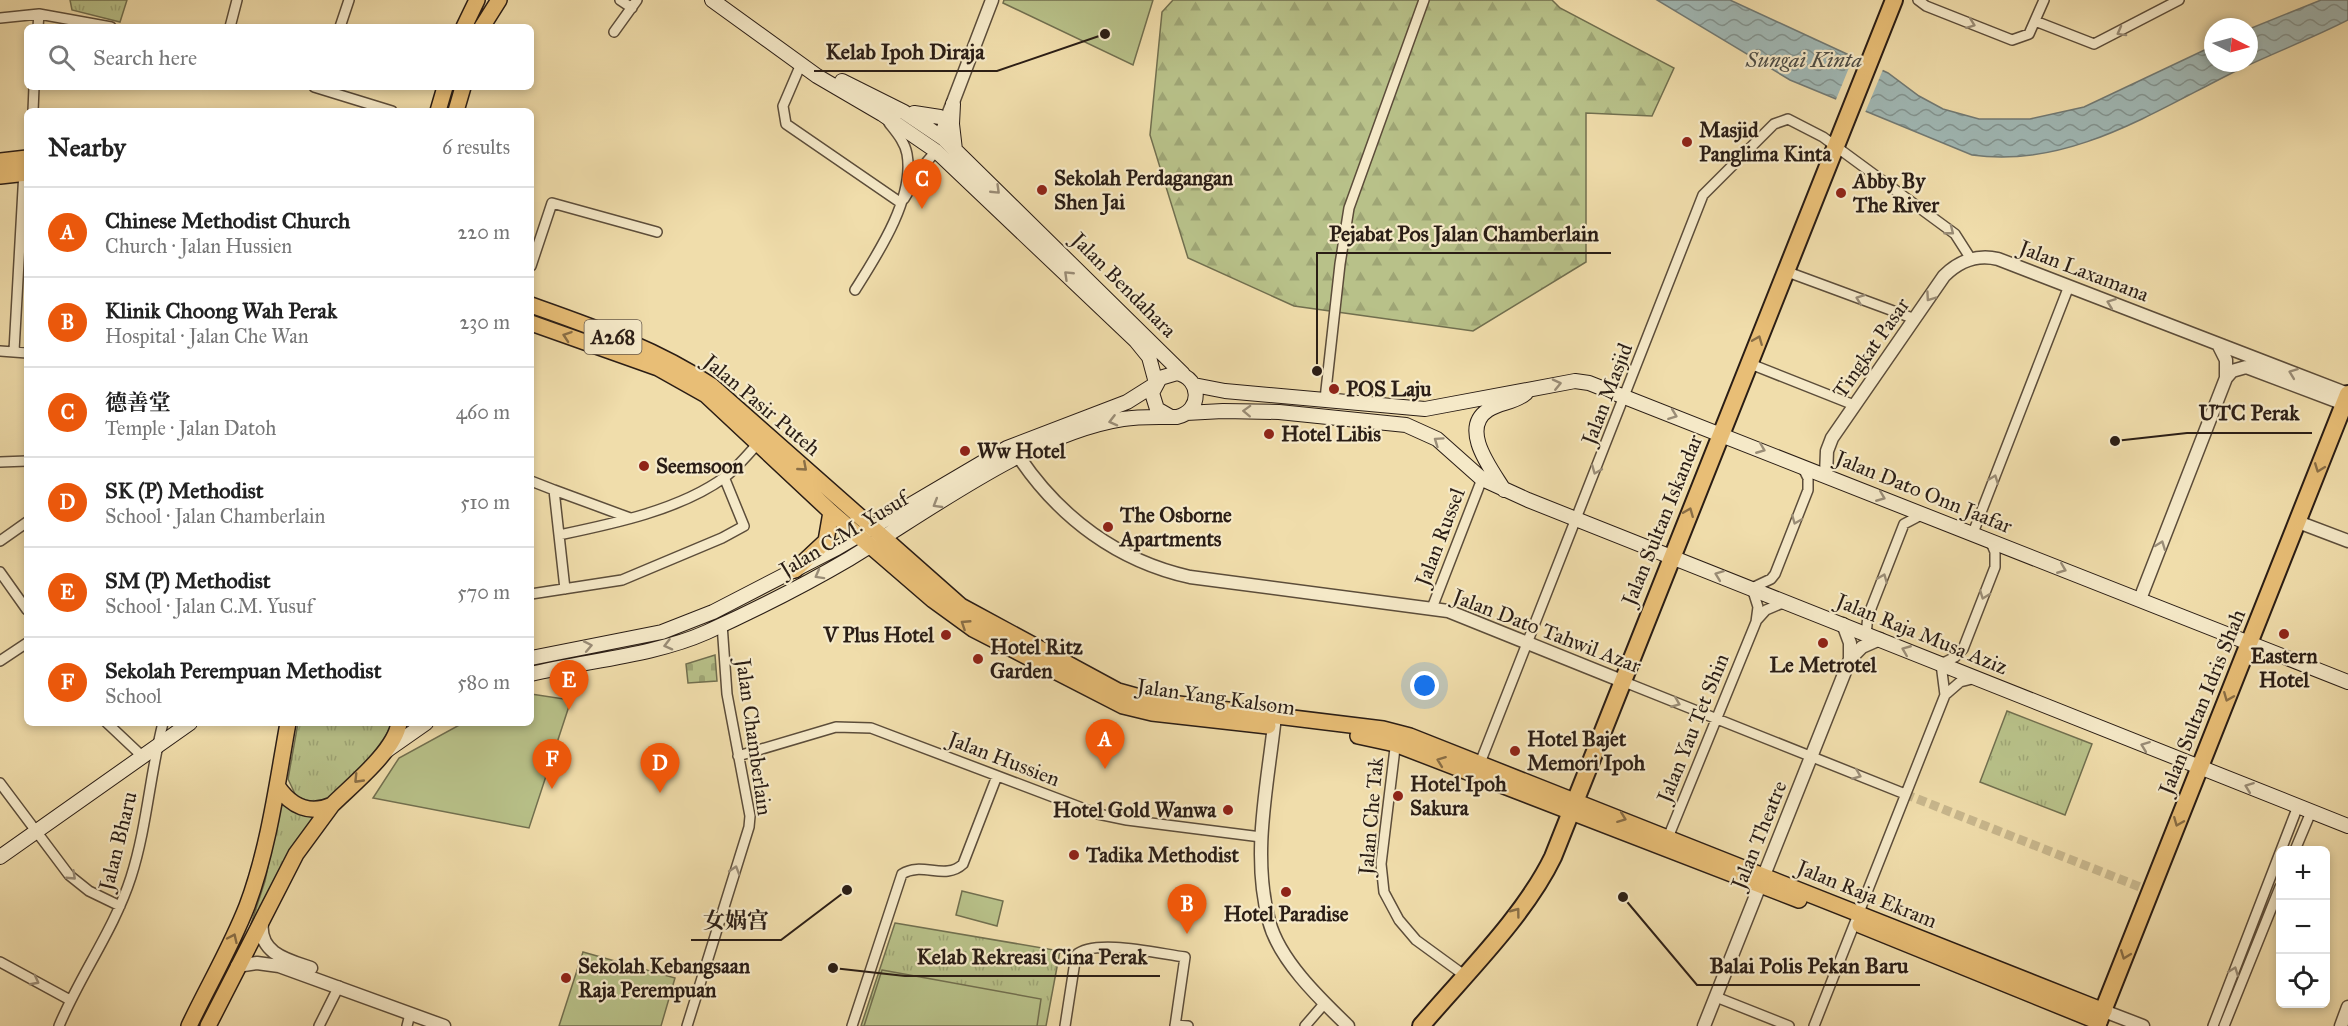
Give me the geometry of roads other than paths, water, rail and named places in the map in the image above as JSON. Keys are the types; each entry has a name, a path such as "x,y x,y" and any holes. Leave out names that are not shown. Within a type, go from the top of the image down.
{"highway":[{"name":"Jalan Sultan Iskandar","path":"1421,1026 1490,947 1542,877 1573,806 1894,0"},
{"name":"Jalan Sultan Idris Shah","path":"2103,1021 2200,767 2345,408"}],"main road":[{"path":"465,24 477,0"},
{"path":"484,24 499,0"},
{"name":"Jalan Bendahara","path":"712,0 801,64 936,139 971,185 1183,374"},
{"path":"439,108 444,90"},
{"path":"457,108 462,90"},
{"path":"953,104 952,134 955,150"},
{"path":"887,110 940,117"},
{"name":"Jalan Bendahara","path":"887,110 955,150 1118,316 1143,349 1152,366 1155,384"},
{"path":"0,161 24,165"},
{"path":"0,176 24,166"},
{"name":"Jalan Pasir Puteh","path":"535,306 652,352 686,369 712,386 831,512 857,535"},
{"name":"Jalan Pasir Puteh","path":"534,328 658,368 681,379 763,438 878,531"},
{"path":"1326,399 1225,391 1194,385 1183,374 1171,373 1155,384 1153,401 1157,409 1171,417 1186,413 1223,411 1279,412 1406,426 1437,439 1482,479"},
{"name":"Jalan Dato Onn Jaafar","path":"1326,399 1425,409 1480,400 1516,391 1528,392 1575,381 1589,382 2348,682"},
{"name":"Jalan C.M. Yusuf","path":"534,673 669,645 722,624 818,576 870,546 878,531 1007,448 1127,402 1155,384"},
{"path":"1186,413 1196,397 1194,385"},
{"path":"1504,490 1480,447 1477,426 1481,416 1488,410 1518,400 1528,392"},
{"name":"Jalan C.M. Yusuf","path":"534,657 678,627 795,570 857,535 878,531 1019,457 1062,438 1111,421 1136,417 1171,417"},
{"name":"Jalan Raja Musa Aziz","path":"1482,479 1576,520 2348,826"},
{"path":"795,570 826,541 831,512"},
{"name":"Jalan Yang Kalsom","path":"878,531 967,610 1075,676 1111,701 1137,710 1274,721 1396,738 1480,764 1573,806"},
{"name":"Jalan Yang Kalsom","path":"857,535 968,625 1075,676"},
{"path":"0,857 185,726"},
{"path":"189,1026 246,907 263,853 278,787 287,726"},
{"path":"208,1026 296,854 332,806 384,752 397,735 398,726"},
{"path":"384,752 422,726"},
{"name":"Jalan Yang Kalsom","path":"1396,738 1573,806"},
{"path":"278,787 285,797 309,810 321,810 332,806"},
{"name":"Jalan Raja Ekram","path":"1573,806 1856,918 2103,1021"}],"street":[{"path":"231,24 237,0"},
{"path":"341,24 349,0"},
{"path":"614,32 634,4 620,0"},
{"path":"855,290 881,248 901,203 953,104 992,0"},
{"path":"1326,399 1340,264 1349,208 1424,0"},
{"path":"1918,0 1926,6 2012,40 2024,38 2035,21 2043,0"},
{"path":"2035,21 2094,44 2100,43 2179,0"},
{"path":"38,24 39,14"},
{"path":"0,18 39,14 94,24"},
{"path":"801,64 783,106 786,124 901,203"},
{"path":"936,139 940,117 954,88 959,83"},
{"path":"33,108 34,90"},
{"path":"325,90 382,108"},
{"path":"887,110 907,156 901,203"},
{"name":"Jalan Masjid","path":"1480,764 1703,195 1779,120 1788,120 1838,142"},
{"path":"1838,142 1955,234 1971,259"},
{"path":"14,351 24,196"},
{"path":"534,257 552,203 657,231"},
{"name":"Jalan Laxamana","path":"1971,259 1981,256 1998,259 2218,344 2345,408"},
{"name":"Tingkat Pasar","path":"1826,475 1829,444 1854,405 1952,268 1971,259"},
{"path":"1785,271 1915,320"},
{"path":"1973,533 2069,286"},
{"path":"2218,344 2226,360 2226,378"},
{"path":"0,351 24,353"},
{"path":"1748,363 1854,405"},
{"path":"2140,599 2226,378 2232,371 2246,367 2345,408"},
{"path":"559,535 631,518 687,497 724,477 763,438"},
{"name":"Jalan Dato Tahwil Azar","path":"1019,457 1069,517 1111,547 1152,567 1190,578 1432,608 1463,616 1905,794"},
{"path":"0,462 24,461"},
{"path":"1752,588 1771,579 1775,574 1809,490 1808,478 1802,466"},
{"path":"534,594 622,580 722,538 744,526 724,477"},
{"name":"Jalan Russel","path":"1432,608 1482,479"},
{"path":"534,482 631,518"},
{"path":"554,490 565,589"},
{"path":"1866,634 1868,616 1904,524 1923,514"},
{"path":"2298,522 2348,541"},
{"path":"0,541 24,524"},
{"path":"1945,695 1941,664 1955,657 1963,649 1996,560 1990,540"},
{"path":"0,572 24,606"},
{"name":"Jalan Yau Tet Shin","path":"1666,842 1756,622 1758,607 1752,588"},
{"path":"1756,622 1766,610 1786,602"},
{"name":"Jalan Chamberlain","path":"687,1026 749,826 750,816 727,694 722,624"},
{"path":"1843,624 1850,642 1850,659"},
{"path":"1850,659 1862,647 1880,639"},
{"path":"0,661 24,645"},
{"name":"Jalan Theatre","path":"1704,1026 1850,659"},
{"path":"1814,1026 1945,695 1960,682 1976,678"},
{"path":"1274,721 1261,837 1261,864 1269,922 1291,965 1324,1004 1348,1026"},
{"path":"110,726 142,756"},
{"name":"Jalan Bharu","path":"59,1026 70,1000 120,906 132,875 163,726"},
{"name":"Jalan Hussien","path":"738,756 818,731 858,727 884,732 1078,807 1117,818 1261,837"},
{"name":"Jalan Che Tak","path":"1396,738 1381,864 1384,892 1399,920 1416,940 1464,975"},
{"path":"852,1026 902,874 910,869 921,868 947,873 956,871 963,864 997,776"},
{"path":"0,783 35,833 69,875 88,891 120,906"},
{"path":"2212,1026 2298,806"},
{"path":"2297,846 2311,812"},
{"path":"2224,1026 2276,897"},
{"path":"264,913 262,936 268,948 282,958 322,972 339,986"},
{"path":"1065,1026 1076,955 1081,951 1111,947 1185,957 1175,1025 1188,1026"},
{"path":"0,962 70,1000"},
{"path":"237,966 268,963 339,986 409,1020 444,1026"},
{"path":"319,1026 339,986"},
{"path":"1716,997 1789,1026"},
{"path":"1305,1026 1324,1004"},
{"path":"2341,1026 2348,1007"},
{"name":"Jalan Raja Ekram","path":"2103,1021 2143,1026"}],"water":[{"name":"Sungai Kinta","path":"1657,0 1730,0 1888,73 1919,96 1943,109 1979,119 2030,119 2084,107 2204,50 2204,72 2234,72 2109,134 2042,154 2008,157 1972,155 1790,80"},
{"name":"Sungai Kinta","path":"2321,0 2348,0 2348,20 2258,61 2258,25"}],"tunnel":[{"path":"1905,794 2150,891"}],"place":[{"name":"Kelab Ipoh Diraja","path":"1105,34"},
{"name":"Masjid Panglima Kinta","path":"1687,142"},
{"name":"Sekolah Perdagangan Shen Jai","path":"1042,190"},
{"name":"Abby By The River","path":"1841,193"},
{"name":"德善堂","path":"922,209"},
{"name":"Pejabat Pos Jalan Chamberlain","path":"1317,371"},
{"name":"POS Laju","path":"1334,389"},
{"name":"Hotel Libis","path":"1269,434"},
{"name":"UTC Perak","path":"2115,441"},
{"name":"Ww Hotel","path":"965,451"},
{"name":"Seemsoon","path":"644,466"},
{"name":"The Osborne Apartments","path":"1108,527"},
{"name":"Eastern Hotel","path":"2284,634"},
{"name":"V Plus Hotel","path":"946,635"},
{"name":"Le Metrotel","path":"1823,643"},
{"name":"Hotel Ritz Garden","path":"978,659"},
{"name":"SM (P) Methodist","path":"569,710"},
{"name":"Hotel Bajet Memori Ipoh","path":"1515,751"},
{"name":"Chinese Methodist Church","path":"1105,769"},
{"name":"Sekolah Perempuan Methodist","path":"552,789"},
{"name":"SK (P) Methodist","path":"660,793"},
{"name":"Hotel Ipoh Sakura","path":"1398,796"},
{"name":"Hotel Gold Wanwa","path":"1228,810"},
{"name":"Tadika Methodist","path":"1074,855"},
{"name":"女娲宫","path":"847,890"},
{"name":"Hotel Paradise","path":"1286,892"},
{"name":"Balai Polis Pekan Baru","path":"1623,897"},
{"name":"Klinik Choong Wah Perak","path":"1187,934"},
{"name":"Kelab Rekreasi Cina Perak","path":"833,968"},
{"name":"Sekolah Kebangsaan Raja Perempuan","path":"566,978"}]}
